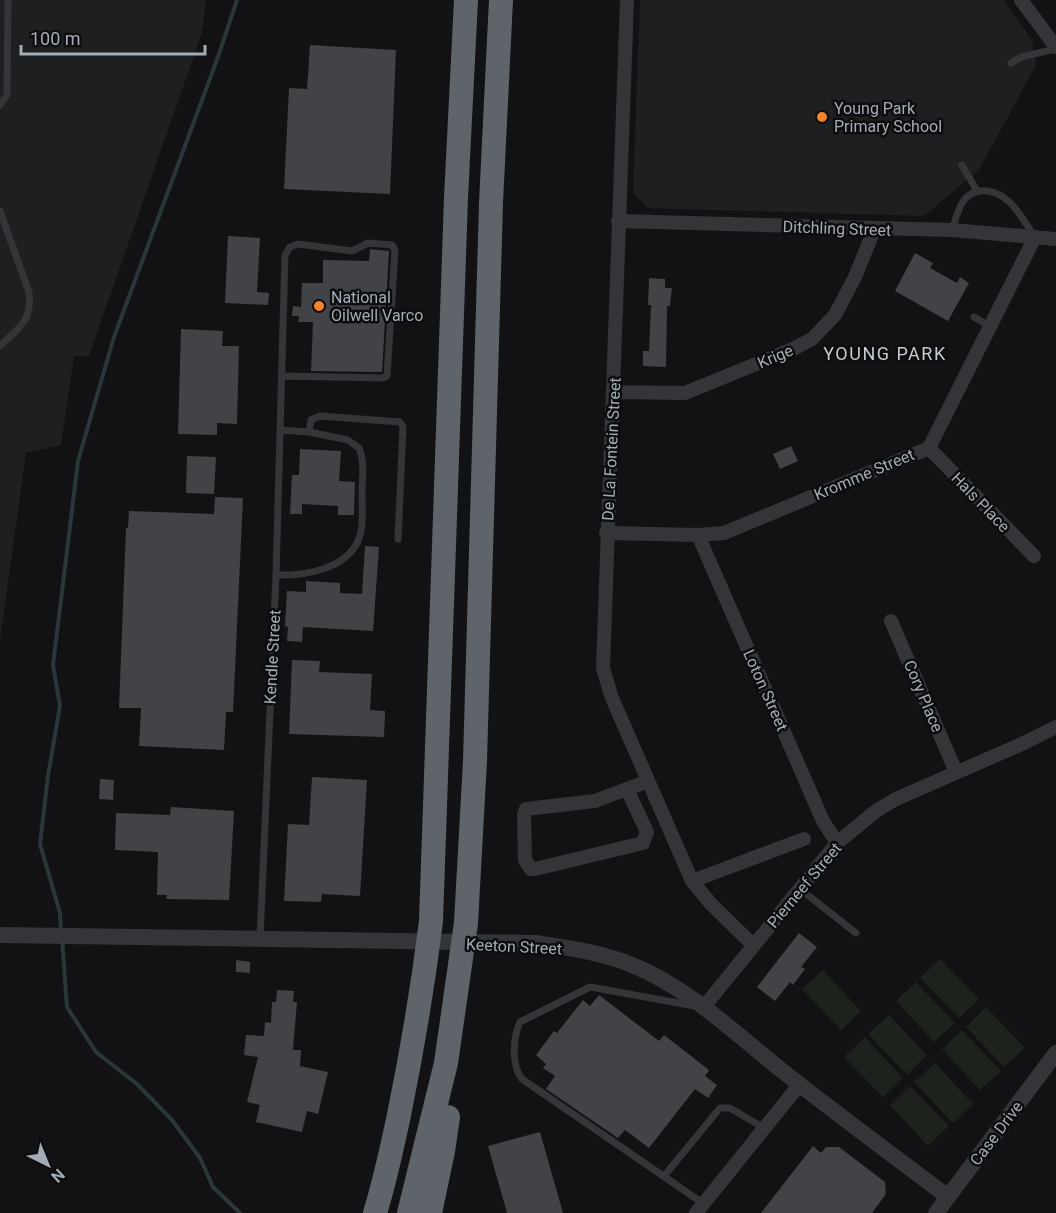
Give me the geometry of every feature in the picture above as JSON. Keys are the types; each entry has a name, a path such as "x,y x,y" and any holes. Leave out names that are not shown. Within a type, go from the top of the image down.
{"highway":[{"path":"375,1213 406,1083 426,922 435,768 456,198 466,0"},
{"path":"409,1213 446,1064 466,923 475,761 491,203 501,0"},
{"path":"359,1213 387,1123 420,967"},
{"path":"430,1213 443,1151 452,1084 459,978"}],"street":[{"name":"De La Fontein Street","path":"627,0 614,392 606,534 604,676 692,881 711,904 753,945"},
{"path":"1021,0 1056,48"},
{"name":"Ditchling Street","path":"618,221 874,230 952,230 1056,239"},
{"name":"Krige","path":"614,392 685,393 812,339 835,315 855,277 874,230"},
{"name":"Kromme Street","path":"606,534 717,534 929,447 1035,237"},
{"name":"Hals Place","path":"929,447 1034,556"},
{"name":"Loton Street","path":"698,535 823,821 837,843"},
{"name":"Cory Place","path":"891,621 956,772"},
{"name":"Pierneef Street","path":"703,1008 837,843 885,805 1056,727"},
{"path":"627,789 647,832 642,843 535,870 528,865 525,860 524,814 526,809 589,802 648,781"},
{"path":"692,881 804,838"},
{"name":"Keeton Street","path":"0,935 535,944 587,951 633,965 667,983 703,1008 948,1197"},
{"name":"Case Drive","path":"936,1213 1056,1053"},
{"path":"700,1208 800,1084"}],"lane":[{"path":"0,105 7,94 8,0"},
{"path":"1011,63 1021,57 1056,48"},
{"path":"962,165 977,191"},
{"path":"952,230 963,202 970,194 977,191 993,192 1010,201 1035,237"},
{"path":"0,211 29,292 30,304 29,312 23,323 0,346"},
{"name":"Kendle Street","path":"260,938 276,574 281,376 285,255 288,249 298,244 352,251 368,243 392,245 395,250 387,376 383,378 281,376"},
{"path":"974,317 991,327"},
{"path":"309,432 311,420 320,416 401,423 403,427 398,539"},
{"path":"276,574 295,575 324,568 348,556 359,539 362,520 362,464 359,448 348,440 309,432 280,430"},
{"path":"800,889 856,933"},
{"path":"700,1208 664,1176 522,1079 514,1062 518,1027 525,1018 590,987 703,1008"},
{"path":"664,1176 720,1108 730,1108 764,1129"}],"shaded area":[{"path":"0,0 206,0 202,33 89,356 74,356 61,445 26,453 0,641"},
{"name":"Young Park Primary School","path":"640,0 1004,0 1032,40 1036,65 979,170 924,216 647,208 633,192"},
{"path":"940,959 979,999 959,1018 920,978"},
{"path":"823,970 861,1011 841,1030 802,989"},
{"path":"916,982 955,1023 934,1042 896,1001"},
{"path":"986,1007 1025,1048 1004,1067 966,1027"},
{"path":"889,1015 927,1055 907,1075 868,1034"},
{"path":"962,1030 1001,1071 980,1090 942,1049"},
{"path":"865,1037 903,1078 883,1097 844,1057"},
{"path":"935,1063 973,1104 953,1123 914,1082"},
{"path":"910,1086 949,1126 928,1146 890,1105"}],"building":[{"path":"310,45 396,50 390,194 284,189 289,88 307,89"},
{"path":"228,236 260,238 257,292 269,293 268,305 225,303"},
{"path":"370,249 389,251 382,372 311,371 313,322 298,322 299,316 292,316 293,306 301,307 302,283 323,283 323,260 369,261"},
{"path":"915,253 933,263 930,268 957,283 960,277 969,283 948,321 895,291"},
{"path":"649,278 665,279 665,288 672,288 670,306 667,306 666,367 643,366 643,351 649,351 651,305 648,305"},
{"path":"181,329 223,331 222,346 239,346 237,424 217,423 217,435 178,434"},
{"path":"791,446 798,461 780,469 773,454"},
{"path":"300,449 341,451 339,481 355,482 354,515 338,515 338,506 302,504 302,514 290,514 292,475 299,475"},
{"path":"187,456 216,457 214,494 186,493"},
{"path":"215,497 243,498 233,712 226,712 224,750 139,746 141,708 119,708 126,528 128,528 129,511 214,514"},
{"path":"365,546 379,547 373,631 303,627 302,642 287,641 288,627 285,626 287,591 306,592 306,581 340,583 340,593 362,594"},
{"path":"292,660 320,661 319,672 372,674 370,710 385,711 384,737 289,734"},
{"path":"312,777 367,780 360,896 322,894 321,902 284,901 288,824 309,825"},
{"path":"100,779 114,780 113,800 99,799"},
{"path":"171,807 234,811 229,900 166,899 167,895 157,895 158,852 115,850 116,813 170,815"},
{"path":"799,933 817,947 801,967 805,969 793,985 790,982 775,1001 757,987"},
{"path":"236,960 250,962 250,973 236,972"},
{"path":"277,990 294,991 293,1002 297,1002 293,1050 301,1050 300,1066 328,1072 318,1114 307,1111 302,1132 256,1122 260,1105 247,1102 258,1057 244,1055 246,1035 264,1036 265,1022 271,1023 272,1002 276,1002"},
{"path":"599,995 659,1041 664,1035 709,1070 705,1076 717,1085 708,1098 695,1089 649,1148 625,1130 618,1138 546,1089 555,1076 543,1068 546,1064 536,1055 554,1031 557,1033 583,1000 590,1006"},
{"path":"540,1132 563,1213 507,1213 488,1146"},
{"path":"813,1146 821,1153 826,1147 839,1147 885,1182 886,1194 872,1213 761,1213"}],"waterway":[{"path":"61,932 60,913 40,844 48,776 60,706 53,665 78,461 114,337 237,0"},
{"path":"62,939 67,1007 96,1052 137,1084 172,1120 200,1158 213,1187 240,1213"}],"place":[{"name":"Young Park Primary School","path":"822,117"},
{"name":"National Oilwell Varco","path":"319,306"}],"district":[{"name":"YOUNG PARK","path":"885,354"}]}
